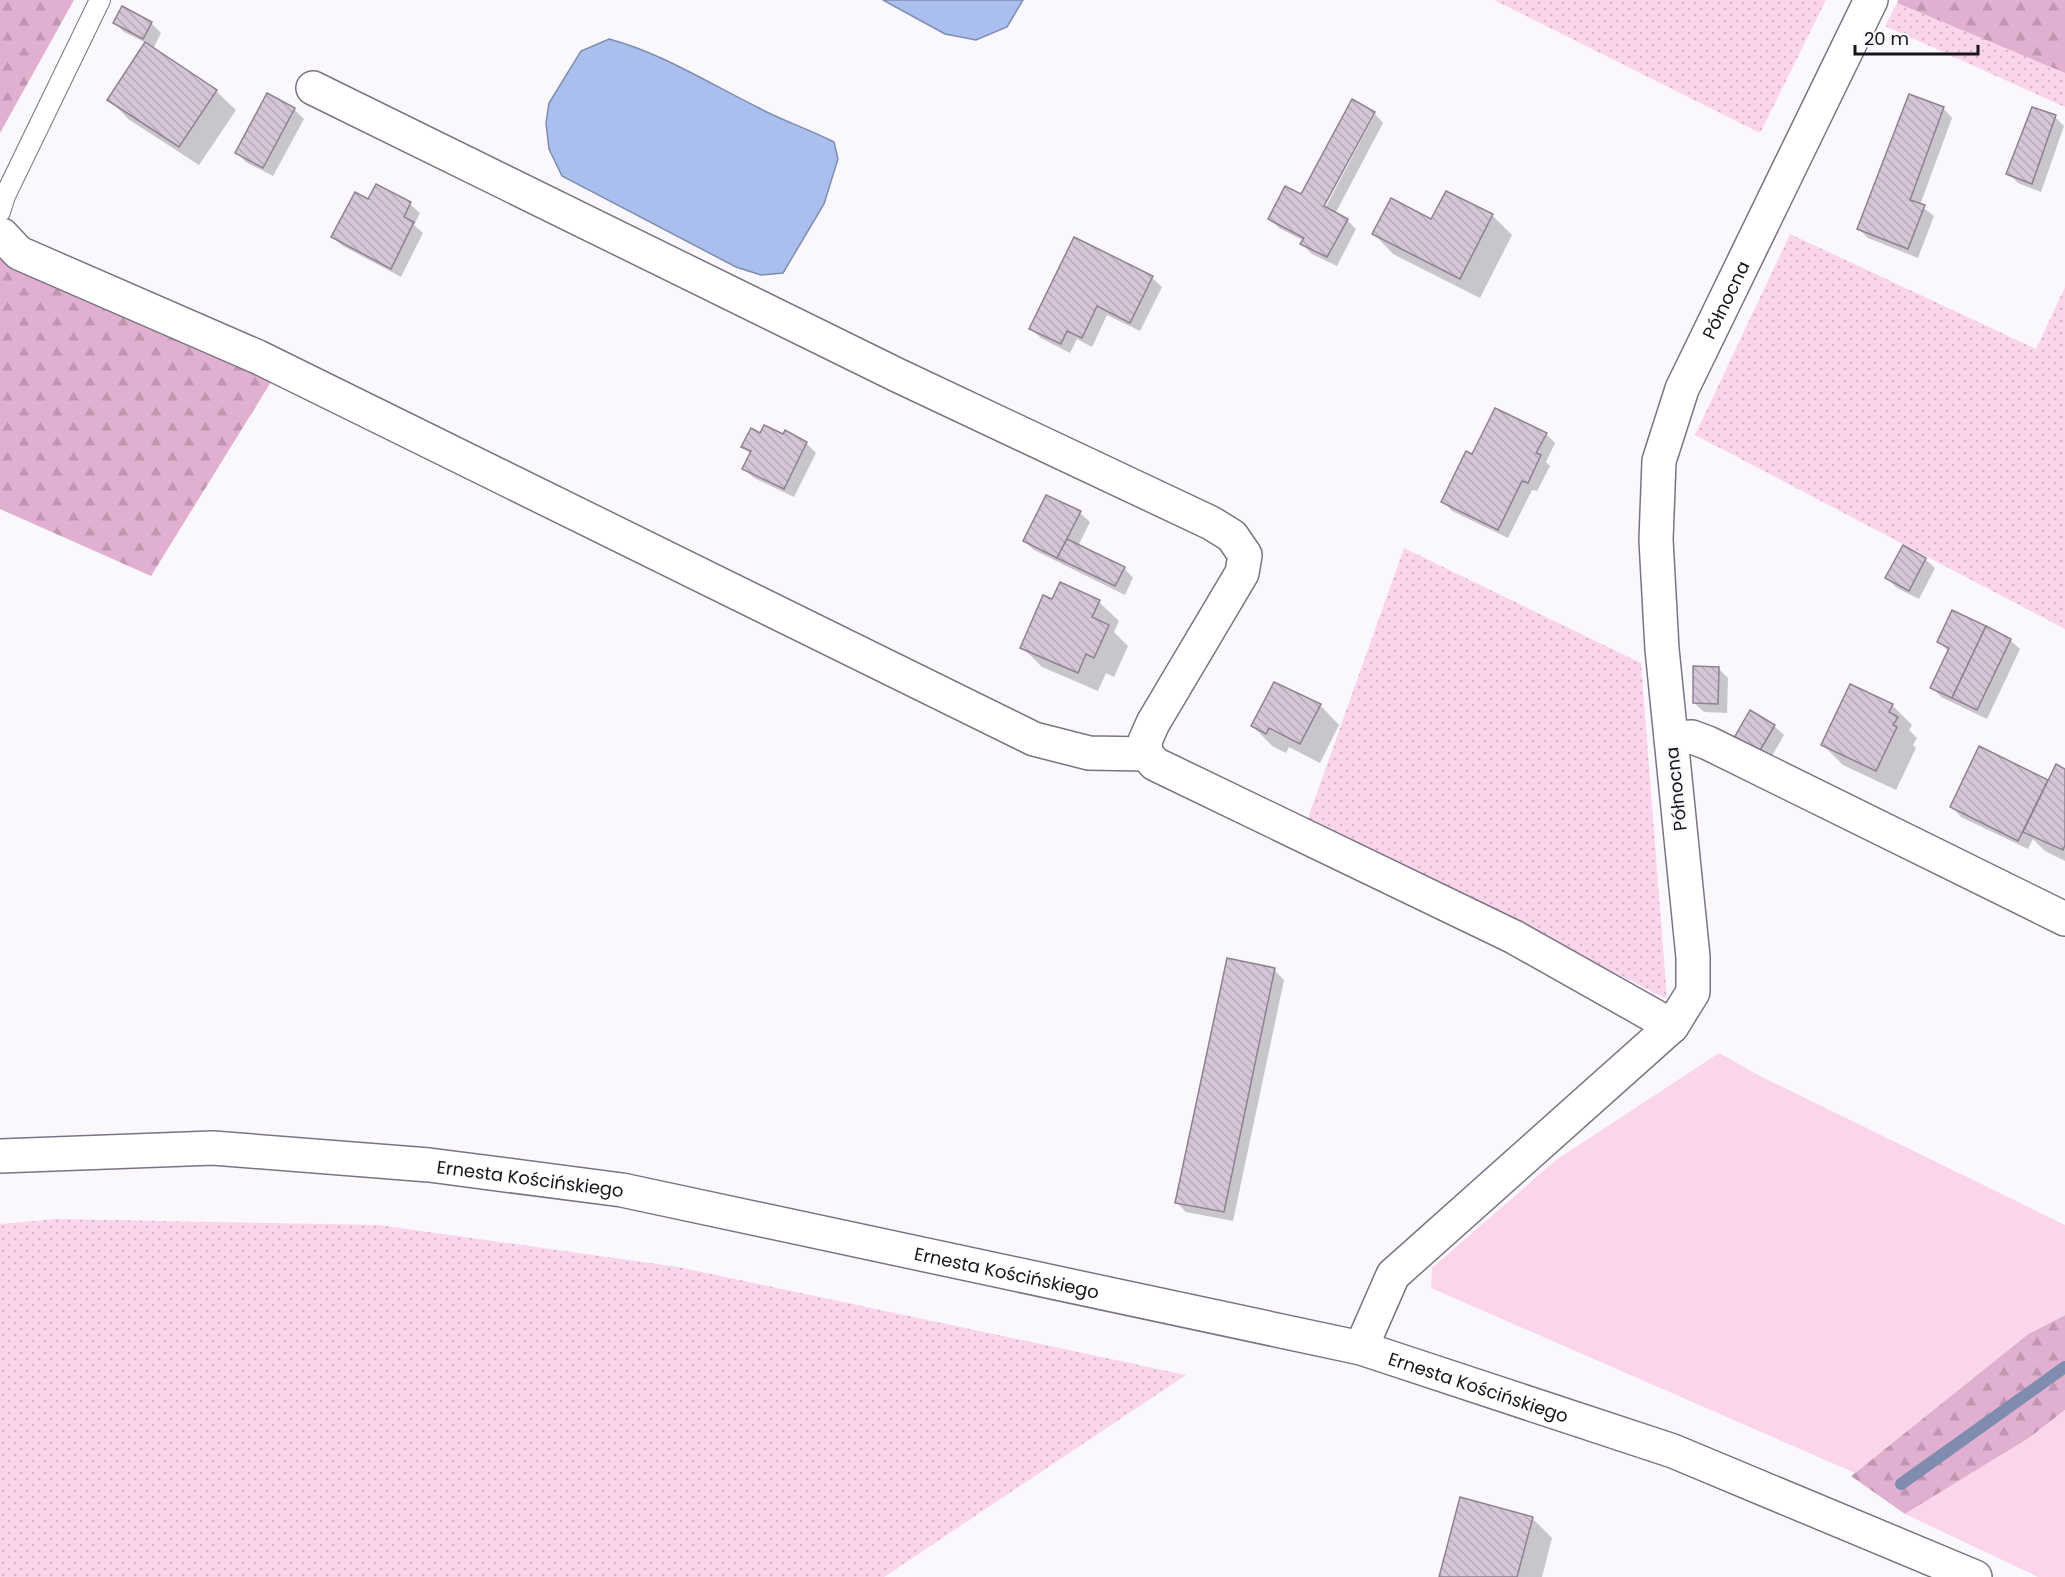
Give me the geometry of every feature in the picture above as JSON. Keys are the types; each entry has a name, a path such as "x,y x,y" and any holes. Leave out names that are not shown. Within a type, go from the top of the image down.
{"street":[{"name":"Północna","path":"1361,1348 1393,1275 1672,1026 1692,992 1693,957 1662,650 1657,550 1659,461 1682,389 1871,0"},
{"path":"313,88 897,375 1211,523 1232,536 1245,555 1242,573 1153,723 1146,741 1146,754 1155,764 1514,937 1672,1026"},
{"path":"1,223 19,253 258,357 1034,740 1089,753 1146,754"},
{"path":"1671,738 1692,737 1708,744 2065,919"},
{"name":"Ernesta Kościńskiego","path":"0,1156 213,1148 429,1165 610,1189 1361,1348 1673,1451 1975,1577"}],"lane":[{"path":"1,223 5,196 100,0"}],"shaded area":[{"path":"1494,0 1826,0 1760,133"},
{"path":"1897,3 2065,73 2065,107 1885,26"},
{"path":"1790,234 2036,349 2065,287 2065,629 1695,435"},
{"path":"1404,548 1641,663 1667,999 1308,818"},
{"path":"1719,1053 1762,1077 2065,1225 2065,1315 2028,1334 1855,1473 1431,1288 1432,1268 1556,1160"},
{"path":"57,1219 379,1225 678,1267 1186,1375 884,1577 0,1577 0,1224"},
{"path":"2065,1410 2065,1577 2038,1577 1905,1514 2029,1438"}],"green space":[{"path":"0,0 74,0 0,133"},
{"path":"1898,0 2065,0 2065,73 1897,3"},
{"path":"0,248 271,382 151,576 0,509"},
{"path":"2065,1315 2065,1410 2029,1438 1905,1514 1851,1476 2028,1334"}],"water":[{"path":"883,0 1023,0 1007,27 976,40 945,34"},
{"path":"609,39 648,52 768,113 834,142 838,159 824,204 783,273 761,275 736,267 562,176 549,149 546,123 549,103 581,51"}],"building":[{"path":"122,6 152,22 143,39 113,23"},
{"path":"145,42 217,90 179,147 107,100"},
{"path":"267,93 295,108 263,168 235,153"},
{"path":"1909,94 1944,107 1910,200 1925,205 1908,249 1857,229"},
{"path":"1352,99 1375,112 1324,206 1348,219 1327,257 1300,244 1304,238 1268,219 1285,186 1301,194"},
{"path":"2032,107 2056,115 2032,184 2006,174"},
{"path":"376,184 411,202 404,217 414,222 391,269 331,237 355,192 368,199"},
{"path":"1446,191 1493,214 1460,279 1372,234 1391,198 1431,219"},
{"path":"1074,237 1153,276 1130,323 1097,306 1082,338 1067,331 1061,344 1029,329"},
{"path":"1495,408 1547,433 1536,453 1541,455 1528,483 1522,481 1498,530 1441,502 1466,451 1472,454"},
{"path":"764,425 783,434 785,430 807,442 784,489 742,469 751,451 741,447 751,428 760,433"},
{"path":"1046,495 1081,511 1057,558 1023,541"},
{"path":"1067,539 1125,567 1115,586 1057,558"},
{"path":"1903,545 1926,558 1909,591 1885,578"},
{"path":"1060,582 1100,600 1092,617 1109,625 1094,658 1086,654 1078,673 1020,648 1043,595 1052,599"},
{"path":"1952,610 1986,626 1952,698 1930,688 1949,648 1937,642"},
{"path":"1986,626 2011,639 1977,710 1952,698"},
{"path":"1693,666 1719,667 1718,704 1693,703"},
{"path":"1274,682 1321,704 1300,744 1269,728 1266,734 1251,726"},
{"path":"1850,684 1893,704 1889,712 1898,717 1893,725 1897,727 1876,771 1821,745"},
{"path":"1750,710 1775,725 1759,752 1734,738"},
{"path":"1979,746 2048,780 2018,841 1950,807"},
{"path":"2056,764 2065,769 2065,845 2063,850 2023,832"},
{"path":"1227,958 1275,968 1224,1212 1175,1203"},
{"path":"1460,1497 1533,1517 1517,1577 1439,1577"}],"waterway":[{"path":"1901,1484 2065,1367"}]}
